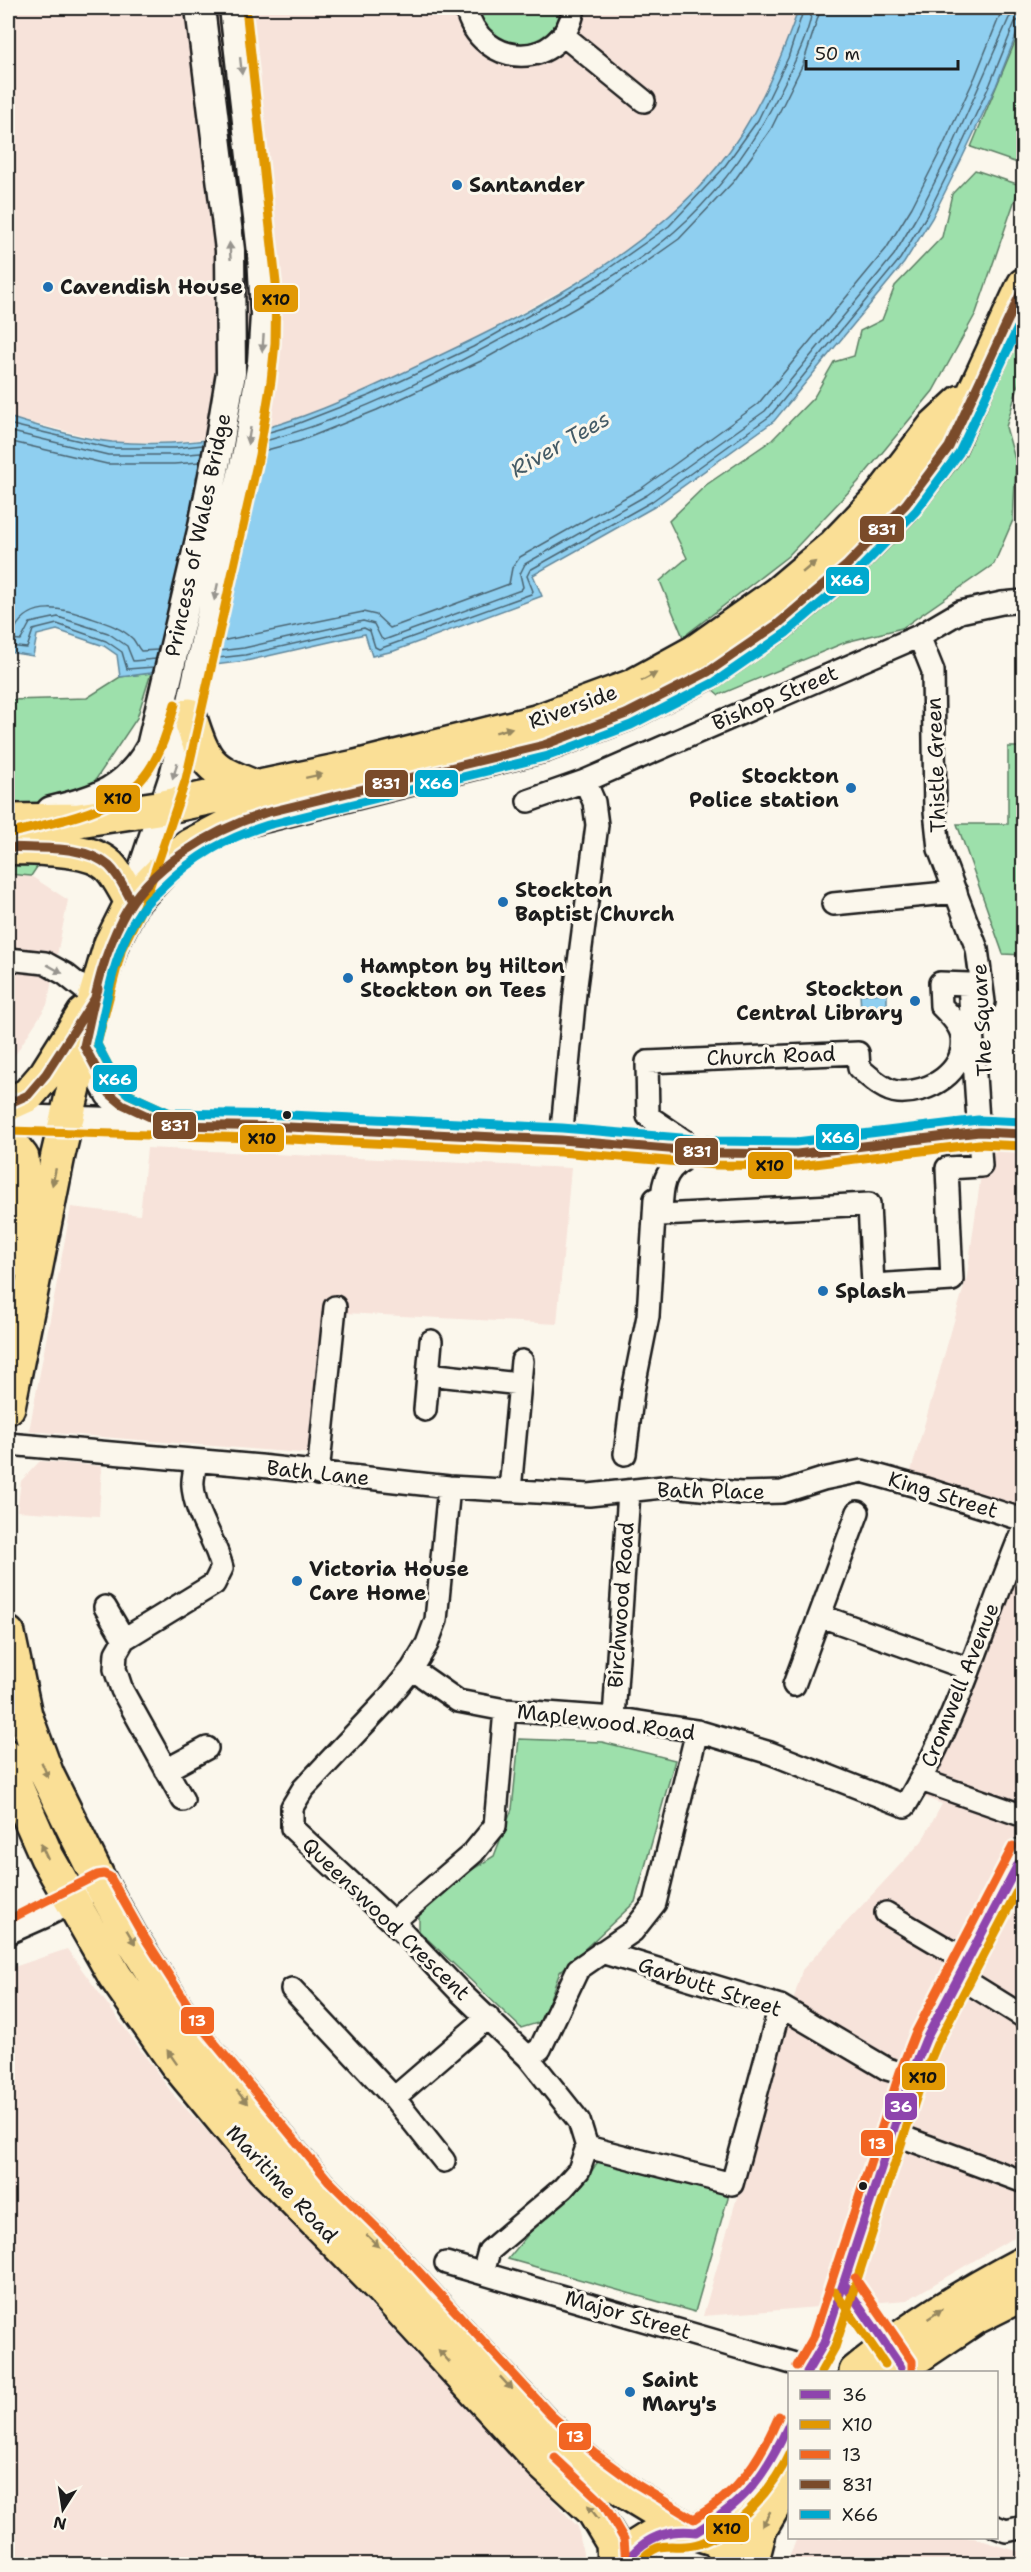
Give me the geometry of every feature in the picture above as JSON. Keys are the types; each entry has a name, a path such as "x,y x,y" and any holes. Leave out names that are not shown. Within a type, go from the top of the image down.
{"main road":[{"name":"Riverside","path":"67,1120 95,998 111,944 132,902 189,846 233,823 544,745 627,714 708,672 778,624 847,565 935,426 976,388 1023,285"},
{"name":"Riverside","path":"164,807 478,737 536,722 633,686 695,652 777,594 835,545 879,515"},
{"path":"182,702 200,750 211,764 224,774 257,788"},
{"path":"8,829 164,807"},
{"path":"8,829 70,851 94,856 109,866 132,902"},
{"name":"Riverside","path":"8,1104 28,1095 45,1074 95,998"},
{"path":"8,1407 30,1285 67,1120"},
{"path":"8,1140 22,1158 24,1184 9,1250"},
{"name":"Maritime Road","path":"8,1634 25,1715 37,1750 71,1826 131,1938 193,2036 319,2188 388,2256 543,2424 587,2463 629,2494 693,2531 716,2539 736,2565"},
{"name":"Maritime Road","path":"10,1776 47,1857 72,1902 115,1976 176,2063 264,2169 381,2288 542,2463 593,2510 613,2543 614,2565"},
{"path":"894,2362 967,2292 1023,2264"},
{"path":"863,2371 894,2362 1023,2293"},
{"path":"624,2565 638,2546 656,2534 693,2531 727,2513 749,2495 784,2458"},
{"path":"751,2565 760,2529 784,2458"}],"street":[{"name":"Princess of Wales Bridge","path":"182,702 231,373 230,250 200,8"},
{"name":"Princess of Wales Bridge","path":"182,702 247,452 259,379 265,315 264,284 234,8"},
{"path":"466,8 469,21 486,44 498,51 513,55 530,55 548,48 563,35 572,19 574,8"},
{"path":"563,35 644,101"},
{"name":"Bishop Street","path":"528,801 585,781 919,636 960,612 1002,603 1023,602"},
{"name":"Thistle Green","path":"919,636 933,670 935,811 939,849 956,892"},
{"path":"164,807 182,702"},
{"path":"8,829 91,801 122,782 139,766 182,702"},
{"path":"561,1140 574,993 597,825 594,802 585,781"},
{"name":"Riverside","path":"132,902 164,807"},
{"path":"833,904 956,892"},
{"name":"The Square","path":"956,892 977,949 984,996 983,1132"},
{"path":"8,959 45,963 64,974 95,998"},
{"name":"Church Road","path":"940,982 969,984 983,1132 981,1166 947,1168 952,1281 873,1285 869,1204 661,1215 664,1178 670,1169 683,1160 671,1149 685,1141 648,1116 647,1062 858,1053 859,1068 878,1084 896,1092 924,1089 938,1084 951,1072 960,1053 962,1035 953,1017 941,1006 940,982"},
{"path":"84,1046 110,1094 122,1104 166,1125"},
{"path":"8,1119 290,1127 797,1154 983,1132 1023,1134"},
{"path":"625,1454 633,1391 648,1316 671,1149"},
{"path":"318,1474 335,1307"},
{"path":"425,1410 431,1341"},
{"path":"510,1490 522,1360"},
{"path":"428,1374 519,1384"},
{"name":"Bath Lane","path":"8,1444 260,1466 449,1487 590,1495 629,1492"},
{"path":"183,1800 122,1690 115,1669 116,1653 124,1639 214,1584 222,1568 218,1550 202,1518 193,1486 196,1462"},
{"name":"Bath Place","path":"629,1492 672,1486 740,1493 782,1492 823,1479 862,1471"},
{"name":"King Street","path":"862,1471 1023,1520"},
{"name":"Queenswood Crescent","path":"449,1487 436,1620 427,1644 412,1669 385,1702 303,1789 292,1807 292,1828 393,1922 528,2057 579,2121 587,2147"},
{"name":"Birchwood Road","path":"614,1718 629,1492"},
{"path":"794,1685 858,1512"},
{"name":"Cromwell Avenue","path":"905,1806 921,1780 969,1669 1023,1527"},
{"path":"105,1607 124,1639"},
{"path":"820,1616 969,1669"},
{"name":"Maplewood Road","path":"412,1669 458,1701 505,1710 614,1718 697,1731 770,1753 905,1806"},
{"path":"393,1922 473,1853 495,1827 505,1710"},
{"path":"528,2057 540,2049 578,1970 633,1931 655,1903 697,1731"},
{"path":"166,1770 207,1748"},
{"path":"921,1780 1023,1816"},
{"path":"808,2370 824,2343 845,2285 911,2076 926,2040 962,1968 1023,1852"},
{"path":"8,1933 102,1886"},
{"path":"886,1913 962,1968 1023,2017"},
{"name":"Garbutt Street","path":"601,1952 780,2006 887,2068 911,2076"},
{"path":"292,1989 394,2098 444,2161"},
{"path":"483,2273 489,2252 563,2188 579,2170 587,2147 732,2184 780,2006"},
{"path":"394,2098 488,2017"},
{"path":"892,2133 1023,2182"},
{"name":"Major Street","path":"446,2263 808,2370"},
{"path":"845,2285 894,2362"},
{"path":"784,2458 788,2428"},
{"path":"1023,2508 1023,2513"},
{"path":"998,2528 1006,2531 1023,2528"}],"shaded area":[{"path":"8,8 799,8 782,56 753,117 718,166 665,222 592,273 471,341 369,389 293,420 233,436 174,442 111,442 8,417"},
{"path":"8,874 31,876 68,900 47,1005 13,1058 8,1062"},
{"path":"987,1131 1023,1134 1023,1534 905,1492 967,1276"},
{"path":"147,1148 571,1168 557,1324 325,1312 313,1454 29,1431 71,1207 140,1215"},
{"path":"40,1461 102,1466 99,1516 17,1511 21,1481"},
{"path":"1023,1545 1023,2232 907,2300 703,2316 802,1970 922,1841 942,1804 921,1796"},
{"path":"67,1949 175,2097 578,2527 585,2564 8,2564 8,1969"},
{"path":"797,2539 977,2539 1023,2553 1023,2564 786,2564"}],"green space":[{"path":"476,8 563,8 559,20 551,30 542,37 519,44 507,43 496,38 486,29"},
{"path":"1023,23 1023,165 971,147"},
{"path":"975,170 1020,185 976,313 933,391 858,482 788,556 683,637 660,581 687,558 669,521 706,485 772,440 814,397 834,362 854,356 860,331 882,320 895,286 942,237 952,194"},
{"path":"1023,332 1023,369 1006,427 1016,463 1013,520 994,564 902,628 846,642 719,695 705,683 924,496 997,386"},
{"path":"151,673 137,718 31,876 8,874 8,700 87,698 120,677"},
{"path":"1008,747 1023,747 1023,955 1003,954 957,824 1008,824"},
{"path":"519,1739 602,1742 675,1760 635,1902 560,1972 541,2022 521,2028 419,1931 419,1915 462,1876 494,1856 512,1809"},
{"path":"603,2154 731,2187 695,2312 508,2259 539,2221 583,2184"}],"water":[{"name":"River Tees","path":"799,8 1023,8 1023,18 996,86 932,218 904,263 774,421 654,507 533,575 542,596 394,651 372,656 365,634 246,661 120,677 117,655 104,646 57,630 37,635 33,656 8,652 8,417 74,435 112,442 173,443 233,436 302,417 346,399 493,329 576,284 615,258 686,200 731,149 755,111 775,71"},
{"path":"887,993 887,1007 861,1009 860,994"}],"transit line":[{"name":"X10","path":"172,1114 128,1094 119,1086 97,1044 122,948 143,906 186,779 259,455 271,381 275,343 276,283 246,8"},
{"name":"831","path":"1024,286 949,447 906,504 847,565 778,624 708,672 626,714 544,745 265,813 203,840 165,867 148,883 122,919 103,965 84,1046 110,1094 122,1104 167,1125 289,1127 561,1140 716,1153 797,1154 979,1132 1024,1134"},
{"name":"X66","path":"1024,315 959,453 916,511 855,574 786,633 715,682 631,725 548,756 268,825 212,849 175,876 143,907 132,925 118,957 97,1044 119,1086 128,1094 170,1113 290,1115 562,1128 717,1141 796,1142 978,1120 1024,1122"},
{"name":"X10","path":"10,833 89,812 109,804 126,793 140,782 151,767 160,750 175,704"},
{"name":"831","path":"8,847 61,849 99,859 116,874 132,902"},
{"name":"831","path":"8,1104 28,1095 46,1074 95,998 98,989"},
{"name":"X10","path":"8,1131 289,1139 560,1152 716,1165 798,1166 979,1144 1023,1146"},
{"name":"13","path":"797,2366 813,2338 900,2072 915,2034 1013,1846"},
{"name":"36","path":"808,2371 824,2343 911,2076 926,2039 1024,1853"},
{"name":"13","path":"8,1920 97,1875 104,1874 110,1877 141,1932 203,2029 328,2180 397,2248 551,2415 595,2454 636,2484 694,2519 710,2509 746,2475 779,2416"},
{"name":"X10","path":"822,2371 835,2347 922,2080 937,2044 1024,1878"},
{"name":"13","path":"855,2278 912,2361 912,2371"},
{"name":"36","path":"845,2285 901,2367"},
{"name":"X10","path":"835,2292 885,2364"},
{"name":"36","path":"696,2532 729,2509 753,2486 772,2458 788,2426"},
{"name":"X10","path":"638,2564 654,2549 668,2546 691,2546 715,2537 728,2528 765,2493 788,2456"},
{"name":"13","path":"555,2458 603,2503 624,2539 626,2563"},
{"name":"36","path":"624,2564 638,2548 655,2537 674,2532 696,2532"}],"place":[{"name":"Santander","path":"457,185"},
{"name":"Cavendish House","path":"48,287"},
{"name":"Stockton Police station","path":"851,788"},
{"name":"Stockton Baptist Church","path":"503,902"},
{"name":"Hampton by Hilton Stockton on Tees","path":"348,978"},
{"name":"Stockton Central Library","path":"915,1001"},
{"name":"Splash","path":"823,1291"},
{"name":"Victoria House Care Home","path":"297,1581"},
{"name":"Saint Mary's","path":"630,2392"}]}
